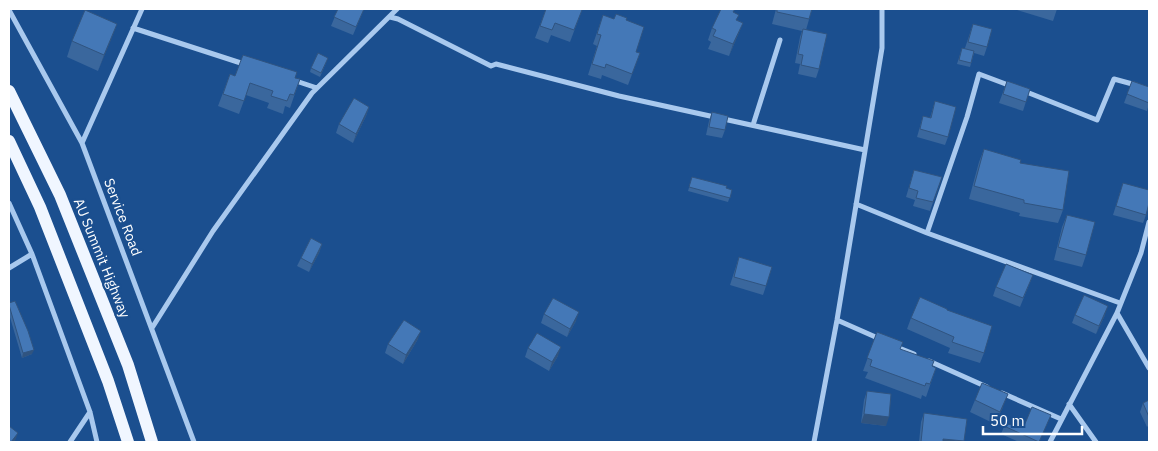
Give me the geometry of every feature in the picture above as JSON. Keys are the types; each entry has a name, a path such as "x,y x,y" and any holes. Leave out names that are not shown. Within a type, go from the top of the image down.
{"main road":[{"name":"AU Summit Highway","path":"9,91 60,195 128,365 152,442"},
{"path":"9,141 40,207 108,381 128,442"}],"street":[{"path":"82,143 142,9"},
{"path":"152,328 213,231 312,93 397,9"},
{"path":"814,442 837,320 882,48 882,9"},
{"name":"Service Road","path":"9,10 82,143 194,442"},
{"path":"390,17 398,19 490,66 496,64 619,96 865,150"},
{"path":"133,28 253,67"},
{"path":"753,125 780,40"},
{"path":"927,233 964,126 979,74 1097,120 1114,79 1140,87"},
{"path":"290,79 317,88"},
{"path":"9,203 32,254 90,412 97,442"},
{"path":"856,204 927,233 1120,303"},
{"path":"1050,442 1117,313 1141,253 1149,222"},
{"path":"9,268 32,254"},
{"path":"1117,313 1149,368"},
{"path":"837,320 882,340"},
{"path":"891,344 918,356"},
{"path":"927,360 990,388"},
{"path":"998,392 1061,419"},
{"path":"1069,404 1096,442"},
{"path":"70,442 90,412"}],"building":[{"path":"338,9 364,9 356,27 334,17"},
{"path":"546,9 582,10 574,30 555,23 552,30 540,26"},
{"path":"721,9 735,9 733,12 739,15 736,20 743,23 733,44 713,36 716,30 712,28"},
{"path":"777,9 812,9 809,19 777,12"},
{"path":"85,10 117,24 104,55 72,41"},
{"path":"616,14 644,27 636,52 640,53 632,74 606,64 605,68 592,64 601,35 597,34 603,15 614,19"},
{"path":"973,24 992,29 987,47 968,42"},
{"path":"803,29 827,34 819,69 801,65 803,55 798,54"},
{"path":"962,48 974,51 971,63 959,60"},
{"path":"318,53 328,58 321,73 311,68"},
{"path":"243,55 297,72 295,78 300,79 294,95 290,94 287,101 271,96 273,91 250,83 244,101 223,94 230,74 235,76"},
{"path":"1007,81 1030,89 1026,102 1003,94"},
{"path":"1132,81 1149,87 1149,103 1127,94"},
{"path":"354,98 369,107 356,134 339,124"},
{"path":"935,101 956,107 948,137 920,129 923,116 931,118"},
{"path":"712,112 728,116 725,130 709,127"},
{"path":"984,149 1021,160 1020,163 1069,171 1063,210 1024,203 1024,200 974,186"},
{"path":"914,170 942,177 933,202 916,198 918,191 909,188"},
{"path":"692,177 727,186 726,188 732,190 730,198 689,187"},
{"path":"1123,183 1149,190 1149,203 1146,215 1116,206"},
{"path":"1067,215 1095,222 1086,255 1058,247"},
{"path":"311,238 322,244 312,264 301,258"},
{"path":"739,257 772,267 766,286 734,277"},
{"path":"1006,264 1033,275 1023,298 996,287"},
{"path":"1084,295 1108,306 1099,326 1075,315"},
{"path":"920,297 947,310 992,326 984,353 952,342 954,337 911,318"},
{"path":"553,298 579,312 570,329 544,314"},
{"path":"15,301 34,350 23,353 9,305 9,303"},
{"path":"404,320 421,331 406,355 388,344"},
{"path":"877,332 903,342 900,349 934,361 932,366 936,368 930,384 926,383 925,386 870,366 872,360 867,358"},
{"path":"537,333 561,347 552,362 528,348"},
{"path":"982,383 1008,394 1000,412 975,400"},
{"path":"867,391 891,394 889,417 864,414"},
{"path":"1149,400 1149,417 1143,403"},
{"path":"1032,407 1051,415 1039,442 1004,426 1005,424 1024,426"},
{"path":"924,413 967,419 964,441 943,439 943,442 921,442"},
{"path":"9,426 18,433 11,442 9,442"}]}
